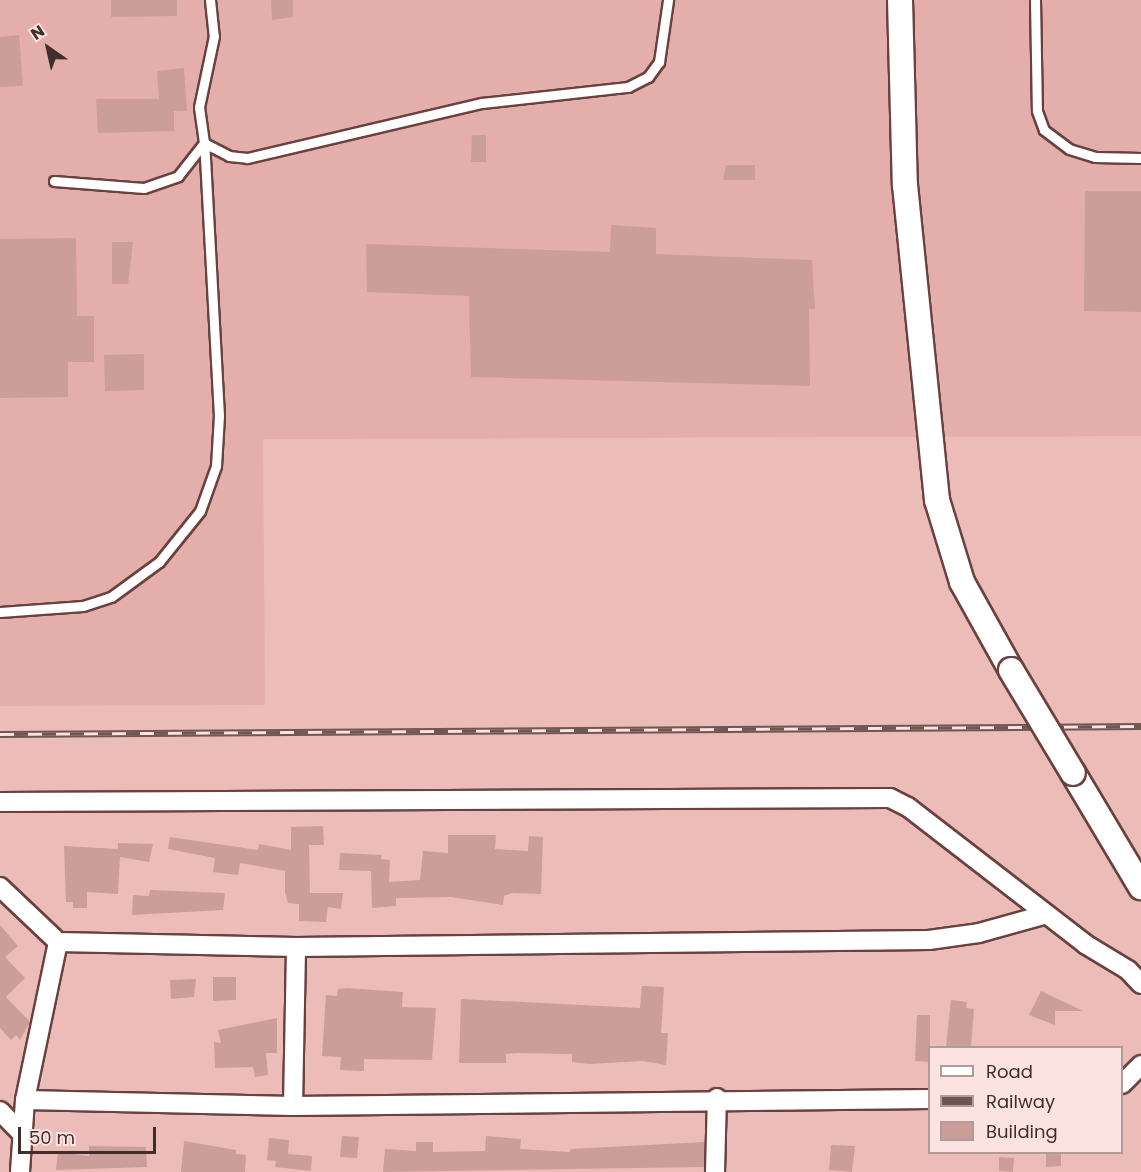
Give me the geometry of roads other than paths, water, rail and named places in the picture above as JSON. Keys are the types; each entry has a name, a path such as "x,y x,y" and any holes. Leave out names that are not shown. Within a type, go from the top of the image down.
{"street":[{"path":"900,0 905,185 937,500 962,582 1011,670 1141,887"},
{"path":"0,802 890,798 908,807 1044,915 1128,970 1141,984"},
{"path":"0,887 58,942 296,947 929,940 979,933 1044,915"},
{"path":"20,1172 20,1132 25,1100 58,942"},
{"path":"293,1106 296,947"},
{"path":"1123,1083 1141,1065"},
{"path":"25,1100 293,1106 717,1098 928,1099"},
{"path":"715,1172 717,1098"},
{"path":"0,1111 20,1132"}],"lane":[{"path":"0,612 83,606 111,597 159,562 200,511 216,466 219,416 204,143 199,107 214,36 210,0"},
{"path":"204,143 229,156 247,158 482,103 628,87 648,77 659,62 668,0"},
{"path":"1035,0 1037,111 1044,130 1069,149 1095,157 1141,158"},
{"path":"54,181 144,188 178,176 204,143"}],"railway":[{"path":"0,734 1141,726"}]}
